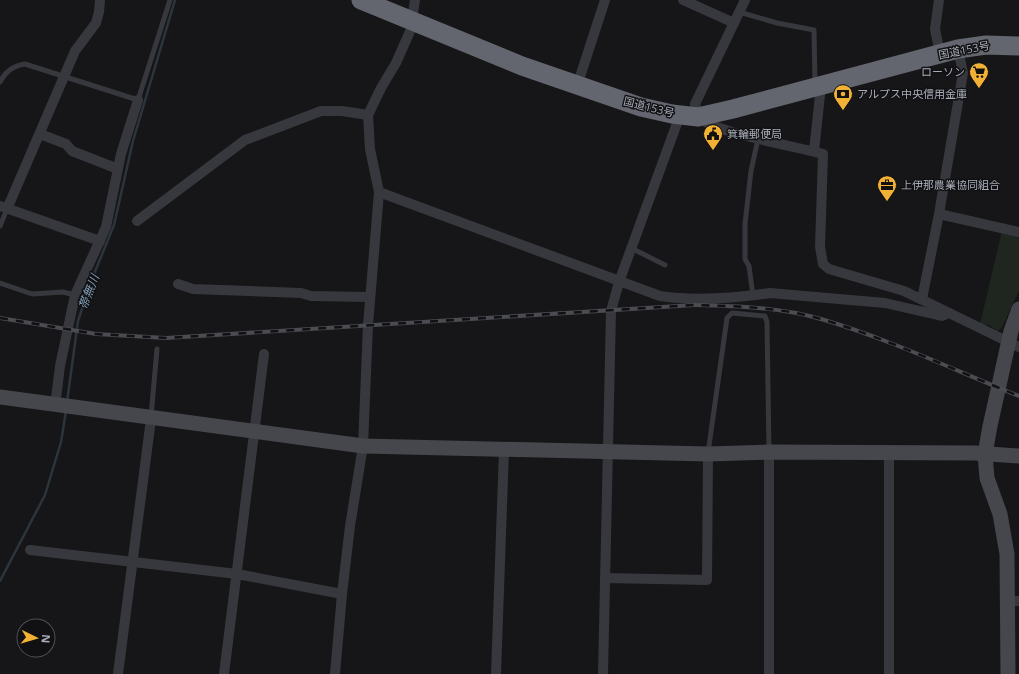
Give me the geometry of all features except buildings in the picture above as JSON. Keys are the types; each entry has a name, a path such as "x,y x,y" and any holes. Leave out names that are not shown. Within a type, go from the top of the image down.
{"highway":[{"name":"国道153号","path":"361,0 522,66 577,86 641,107 680,115 698,116 958,49 986,45 1019,46"}],"street":[{"path":"100,0 100,12 96,23 76,51 40,134 4,208 100,241"},
{"path":"335,674 350,526 363,446 370,297 379,192 370,149 368,115 381,88 396,63 414,22 413,13 415,0"},
{"path":"577,86 605,0"},
{"path":"683,0 734,23"},
{"path":"745,0 695,104 698,116 709,125 758,139 823,154 820,247 823,264 836,273 867,280 922,299 1014,345"},
{"path":"939,0 935,29 940,54"},
{"path":"922,299 940,214 963,73 958,49"},
{"path":"814,151 818,86"},
{"path":"63,407 60,366 75,295 106,227 118,169 138,100"},
{"path":"137,221 245,140 321,111 342,111 368,115"},
{"path":"603,674 611,311 619,282 680,115"},
{"path":"40,134 66,144 72,151 118,169"},
{"path":"379,192 660,296 677,298 753,296 770,294 885,303 942,316 949,313"},
{"path":"940,214 1019,232"},
{"path":"178,284 193,289 207,290 301,294 311,296 370,297"},
{"path":"1008,674 1013,601 1005,540 1000,514 987,478 985,454 990,426 1014,345 1019,309"},
{"path":"224,674 264,354"},
{"path":"0,397 151,419 363,446 708,454 769,452 985,454 1019,456"},
{"path":"118,674 151,419"},
{"path":"496,674 504,449"},
{"path":"769,452 769,674"},
{"path":"888,674 889,453"},
{"path":"605,578 707,580 708,454"},
{"path":"30,550 237,574 342,594"}],"lane":[{"path":"0,82 5,73 15,66 25,64 64,78 138,100 170,0"},
{"path":"739,12 777,23 814,30 818,86"},
{"path":"753,296 748,266 745,259 744,224 750,171 758,139"},
{"path":"0,226 4,208"},
{"path":"631,248 665,264"},
{"path":"0,283 32,294 63,292 75,295"},
{"path":"708,454 727,318 732,313 765,316 767,322 769,452"},
{"path":"151,419 157,349"}],"shaded area":[{"path":"1002,231 1019,235 1019,291 1002,327 998,331 987,324 986,328 980,324"}],"waterway":[{"name":"帯無川","path":"67,402 78,321 92,279 114,225 133,141 175,0"},
{"name":"帯無川","path":"0,581 45,495 61,442 66,411"}],"railway":[{"path":"0,318 96,334 166,338 694,305 758,308 805,315 846,327 896,345 1019,396"}],"place":[{"name":"ローソン","path":"979,89"},
{"name":"アルプス中央信用金庫","path":"843,111"},
{"name":"箕輪郵便局","path":"713,151"},
{"name":"上伊那農業協同組合","path":"887,202"}]}
